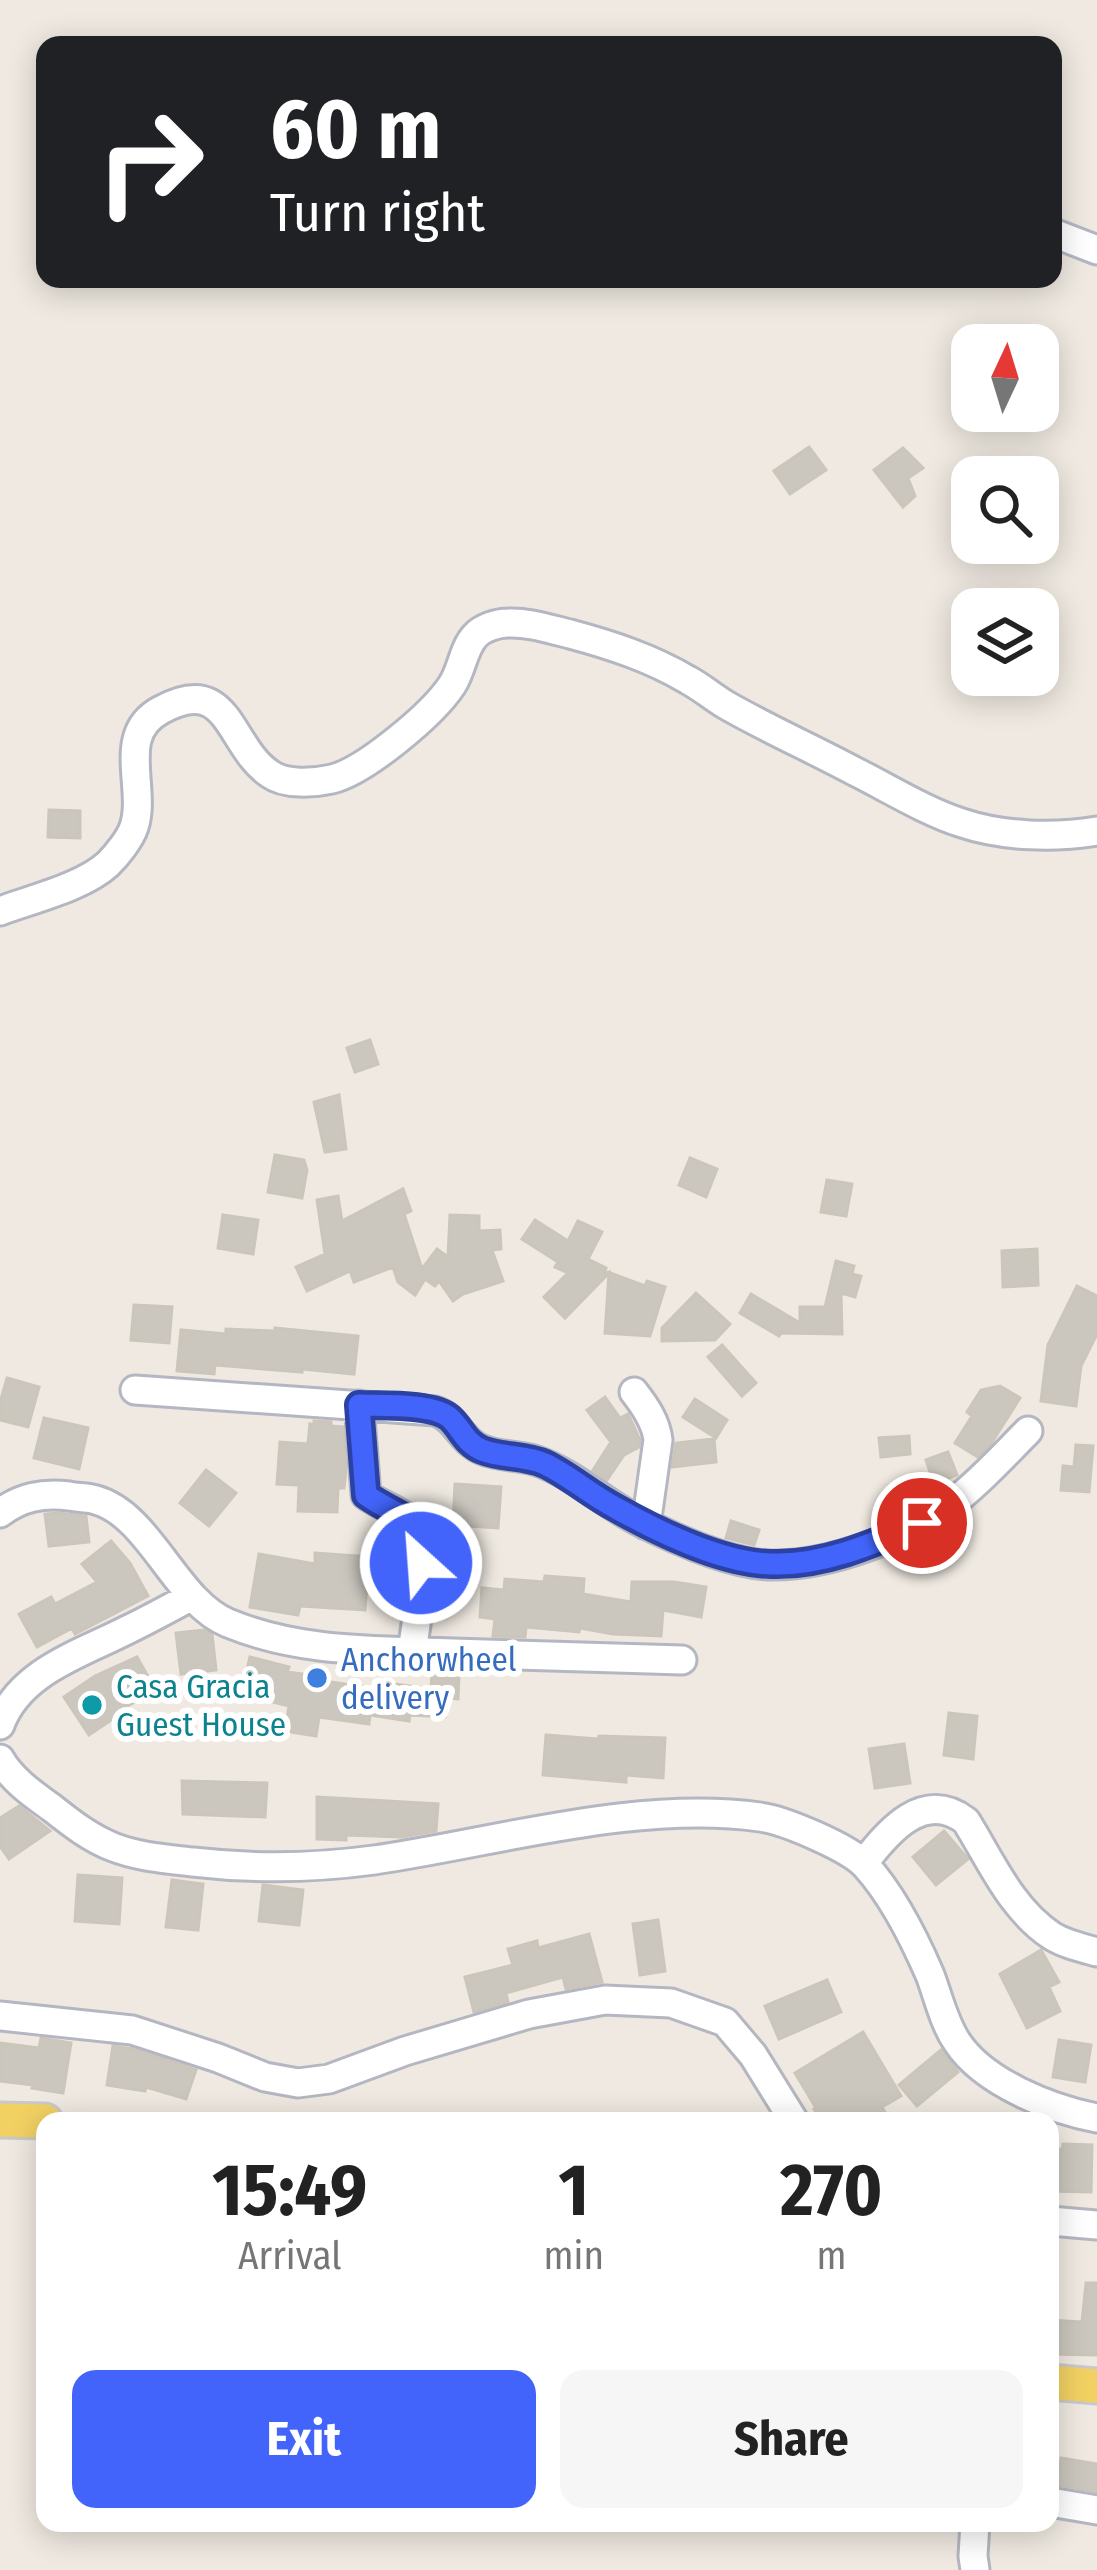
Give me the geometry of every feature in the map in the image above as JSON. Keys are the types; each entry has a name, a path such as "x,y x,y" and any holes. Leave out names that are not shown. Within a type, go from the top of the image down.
{"main road":[{"path":"0,2120 36,2121"},
{"path":"1059,2383 1097,2386"}],"street":[{"path":"1062,236 1097,250"},
{"path":"0,911 91,875 123,845 134,828 137,806 136,739 143,724 158,711 179,702 212,702 273,777 329,779 358,769 409,728 456,681 476,633 500,622 527,623 622,648 963,824 1063,837 1097,831"},
{"path":"135,1390 420,1408 444,1414 471,1444 486,1452 539,1462 646,1525 746,1562 788,1564 877,1543 922,1523 958,1499 1028,1431"},
{"path":"634,1392 658,1440 646,1525"},
{"path":"359,1405 366,1495 413,1523 420,1542 412,1652"},
{"path":"0,1513 29,1497 99,1500 129,1520 192,1596 222,1621 294,1645 682,1660"},
{"path":"0,1725 5,1711 26,1686 57,1664 192,1596"},
{"path":"0,1759 39,1798 83,1832 114,1848 218,1865 292,1867 371,1860 538,1829 681,1814 763,1817 822,1839 864,1863 912,1934 956,2041 979,2067 1065,2112 1097,2118"},
{"path":"864,1863 884,1836 910,1816 929,1809 955,1812 966,1821 1016,1904 1033,1921 1055,1939 1097,1952"},
{"path":"0,2016 133,2030 265,2077 298,2083 328,2079 529,2014 605,2000 671,2003 725,2022 753,2055 788,2112"},
{"path":"1059,2222 1097,2225"},
{"path":"1059,2504 1097,2510"},
{"path":"975,2532 975,2570"}],"building":[{"path":"809,447 826,470 790,494 774,471"},
{"path":"903,448 923,468 908,478 915,496 903,507 874,470"},
{"path":"49,810 80,811 80,838 48,837"},
{"path":"370,1040 378,1064 355,1072 347,1048"},
{"path":"339,1095 346,1149 325,1152 314,1102"},
{"path":"275,1155 304,1160 302,1198 268,1192"},
{"path":"690,1158 717,1169 706,1197 679,1185"},
{"path":"827,1180 852,1184 846,1216 821,1212"},
{"path":"403,1189 411,1211 404,1214 422,1269 437,1249 448,1257 450,1215 479,1216 479,1231 500,1230 501,1249 492,1250 503,1281 453,1301 439,1281 435,1286 425,1279 415,1295 398,1282 393,1267 354,1282 350,1271 307,1291 296,1267 325,1254 317,1200 338,1196 342,1221"},
{"path":"223,1215 258,1220 253,1254 218,1248"},
{"path":"535,1220 568,1241 578,1221 602,1232 588,1259 645,1286 647,1281 665,1287 650,1336 605,1333 609,1273 565,1318 544,1297 568,1273 522,1239"},
{"path":"1037,1249 1038,1285 1003,1287 1002,1251"},
{"path":"836,1261 854,1266 852,1274 861,1276 855,1297 841,1293 842,1334 779,1336 740,1313 751,1294 800,1323 800,1307 825,1307"},
{"path":"1077,1286 1097,1296 1097,1334 1081,1366 1076,1406 1041,1401 1048,1345"},
{"path":"696,1293 730,1324 715,1340 662,1341 662,1328"},
{"path":"134,1305 172,1307 169,1343 131,1340"},
{"path":"226,1329 358,1336 354,1374 215,1365 214,1374 177,1371 181,1330 226,1334"},
{"path":"722,1345 756,1383 742,1396 708,1357"},
{"path":"7,1378 39,1387 28,1427 0,1420"},
{"path":"1000,1386 1020,1398 978,1457 955,1443 981,1390"},
{"path":"605,1397 620,1418 628,1414 640,1440 639,1447 624,1455 607,1480 593,1470 611,1442 587,1410"},
{"path":"695,1399 727,1420 716,1438 683,1417"},
{"path":"44,1418 88,1428 79,1469 34,1458"},
{"path":"314,1421 343,1427 346,1469 344,1488 338,1488 337,1512 298,1511 299,1485 277,1484 280,1442 308,1444"},
{"path":"909,1436 910,1454 881,1457 879,1438"},
{"path":"714,1439 716,1462 672,1467 676,1443"},
{"path":"1076,1445 1093,1446 1089,1492 1061,1490 1063,1466 1074,1467"},
{"path":"948,1452 957,1475 934,1484 926,1460"},
{"path":"206,1470 236,1493 209,1526 180,1503"},
{"path":"455,1484 501,1487 498,1528 453,1525"},
{"path":"45,1514 86,1516 89,1542 49,1546"},
{"path":"731,1521 759,1530 754,1545 726,1538"},
{"path":"111,1541 148,1596 75,1634 72,1628 37,1647 19,1614 51,1597 55,1604 97,1582 82,1564"},
{"path":"315,1553 369,1557 365,1610 300,1606 298,1615 250,1607 259,1554 315,1564"},
{"path":"545,1576 584,1579 583,1594 631,1602 632,1582 706,1587 701,1617 663,1610 661,1636 526,1627 525,1637 493,1636 495,1619 480,1617 482,1588 504,1590 505,1579 544,1582"},
{"path":"204,1630 212,1634 216,1670 181,1674 176,1633"},
{"path":"137,1657 156,1691 118,1711 89,1735 64,1697"},
{"path":"250,1657 289,1667 287,1672 378,1689 380,1682 431,1689 432,1674 459,1675 458,1699 446,1698 445,1717 410,1715 409,1721 370,1715 369,1724 319,1717 316,1736 285,1731 289,1706 241,1694"},
{"path":"949,1713 977,1716 973,1759 944,1755"},
{"path":"546,1735 665,1738 663,1778 626,1775 626,1782 543,1775"},
{"path":"904,1744 910,1783 875,1788 869,1749"},
{"path":"182,1781 267,1783 265,1817 183,1814"},
{"path":"317,1797 438,1804 436,1831 402,1837 317,1839"},
{"path":"19,1806 50,1831 9,1859 0,1846 0,1818"},
{"path":"944,1831 968,1859 936,1885 913,1857"},
{"path":"78,1875 122,1878 119,1924 75,1921"},
{"path":"172,1880 203,1884 198,1930 166,1927"},
{"path":"263,1885 303,1890 299,1925 259,1921"},
{"path":"658,1920 665,1971 640,1975 633,1924"},
{"path":"589,1934 602,1982 566,1989 563,1977 506,1993 508,2002 474,2012 465,1977 513,1965 508,1949 537,1941 538,1948"},
{"path":"1041,1950 1059,1982 1049,1987 1060,2011 1027,2028 1000,1974"},
{"path":"827,1980 841,2012 779,2039 765,2006"},
{"path":"863,2032 901,2096 882,2107 885,2112 816,2112 795,2073"},
{"path":"41,2038 71,2043 63,2093 0,2081 0,2043 39,2048"},
{"path":"1059,2040 1091,2045 1085,2082 1053,2077"},
{"path":"113,2046 196,2070 186,2099 146,2087 145,2091 107,2085"},
{"path":"941,2050 958,2072 917,2106 899,2085"},
{"path":"1063,2144 1092,2145 1091,2192 1059,2191"},
{"path":"1086,2283 1097,2283 1097,2355 1059,2354 1059,2321 1082,2322"},
{"path":"1061,2458 1097,2464 1097,2492 1059,2485"}],"place":[{"name":"Anchorwheel delivery","path":"317,1678"},
{"name":"Casa Gracia Guest House","path":"92,1705"}],"route":[{"path":"421,1563 413,1523 366,1495 359,1405 444,1414 462,1436 486,1452 539,1462 641,1522 746,1562 788,1564 822,1558 877,1543 922,1523"}]}
